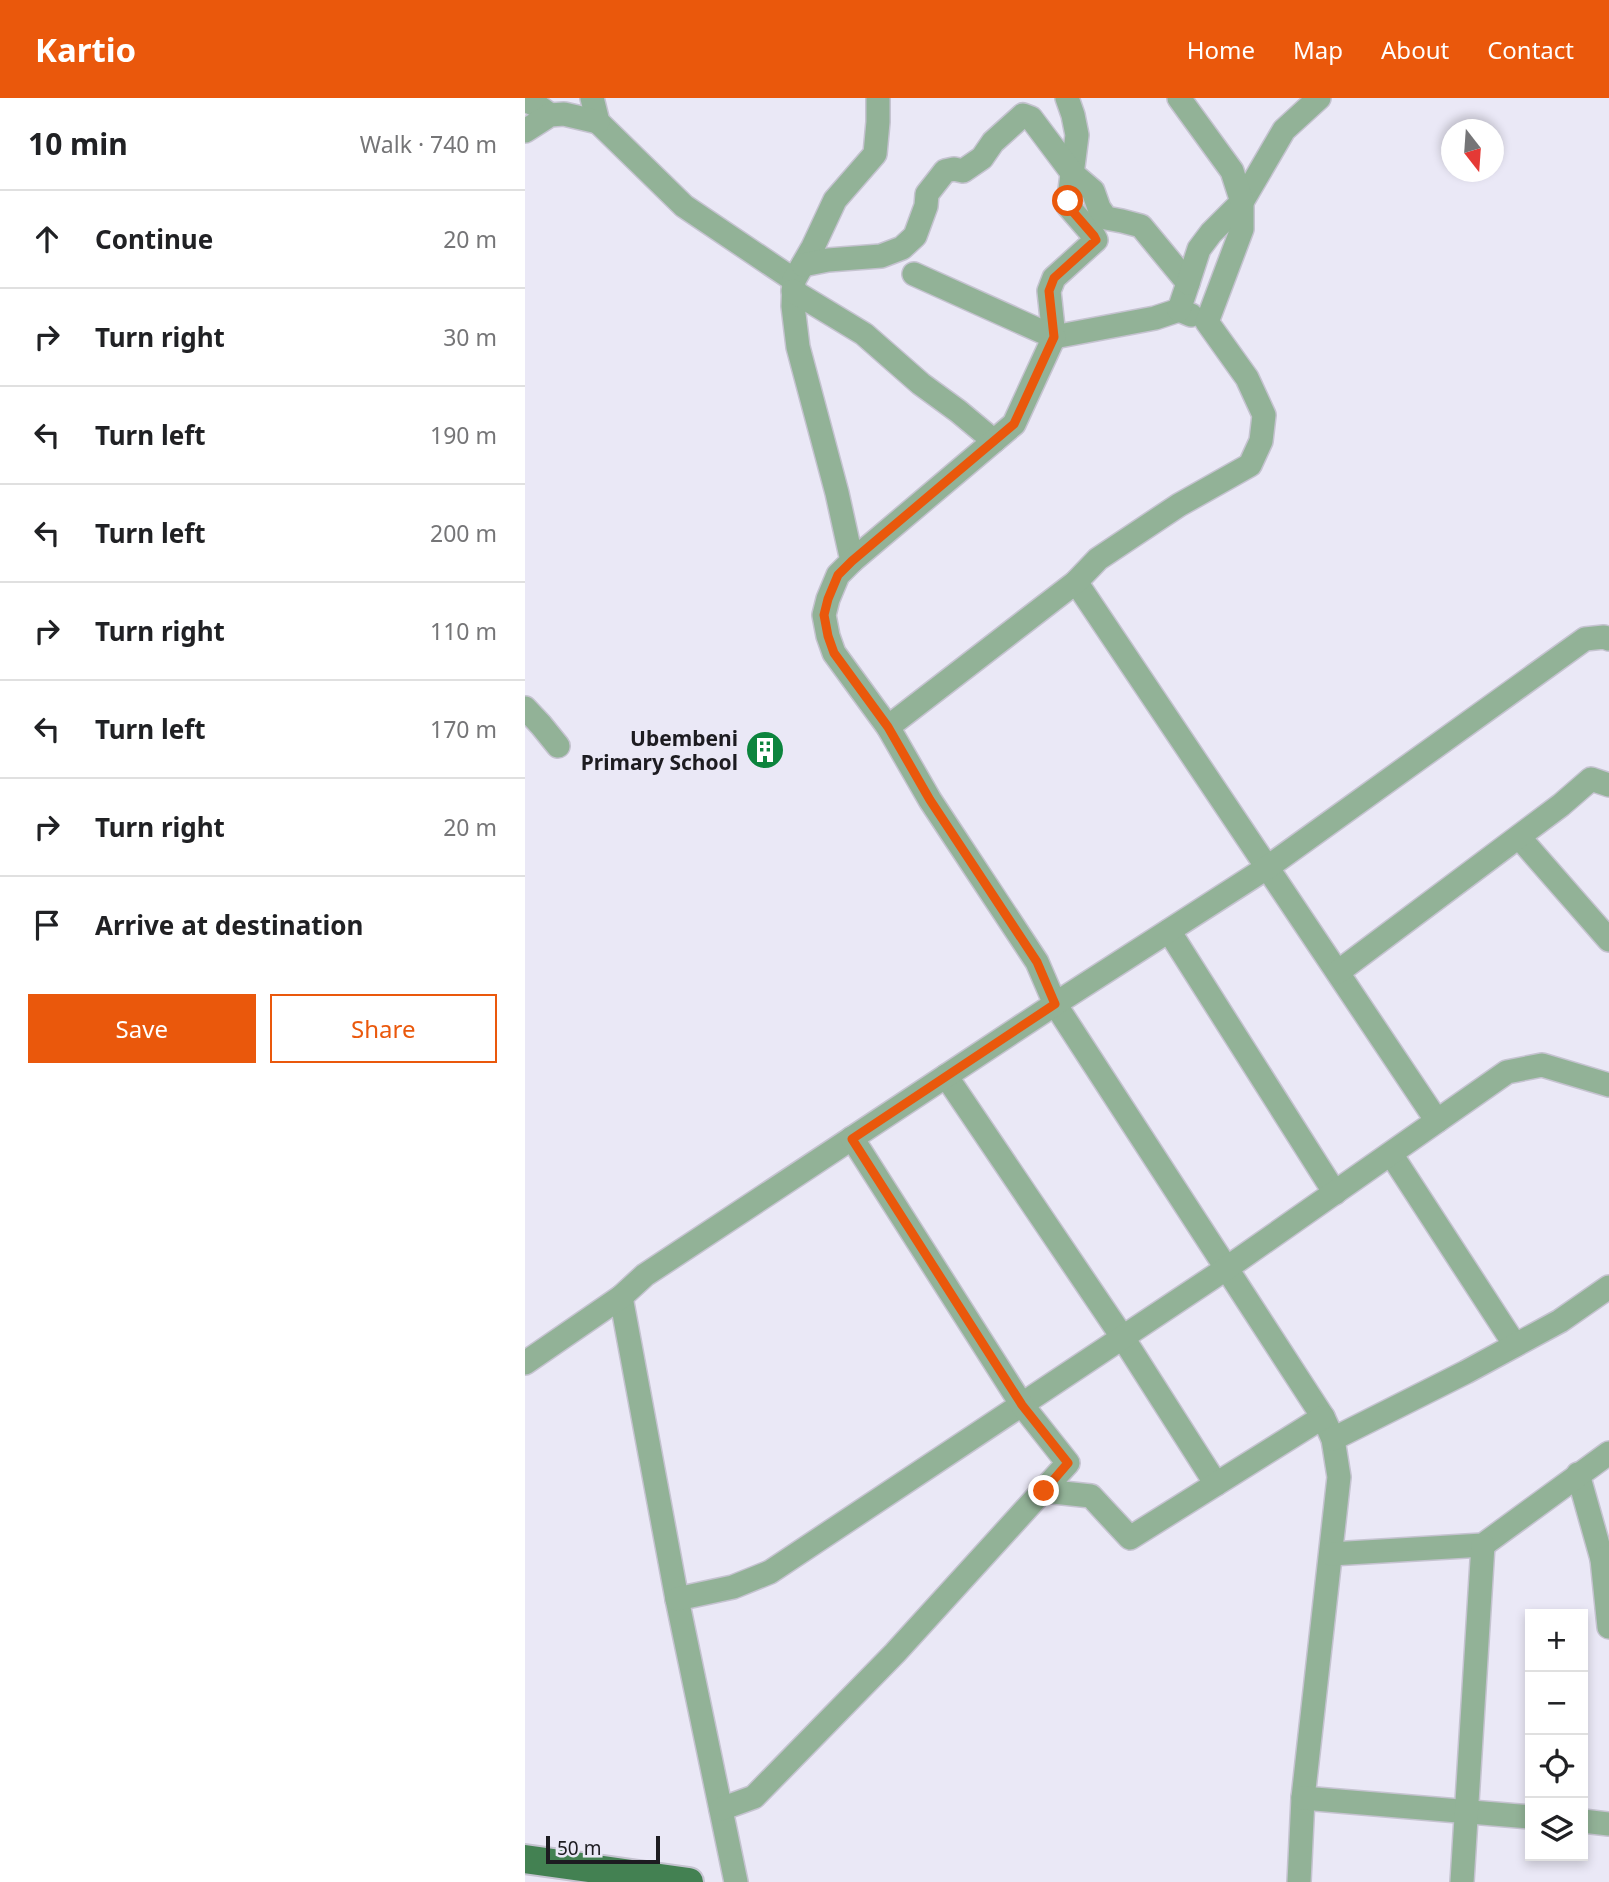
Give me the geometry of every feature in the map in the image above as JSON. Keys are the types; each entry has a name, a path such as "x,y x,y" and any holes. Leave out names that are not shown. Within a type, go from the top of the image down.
{"main road":[{"path":"525,1859 689,1882"}],"street":[{"path":"592,98 599,121 684,206 797,279 921,384 994,441"},
{"path":"852,561 798,347 793,306 797,279 835,200 875,154 879,122 878,98"},
{"path":"1067,98 1077,135 1068,206 1096,240 1054,278 1051,284 1049,291 1054,337 1014,424 838,575 824,615 834,653 888,727 930,800 1037,962 1055,1004 1323,1417 1333,1439 1339,1477 1303,1798 1299,1882"},
{"path":"1179,98 1232,171 1243,202 1242,229 1207,322"},
{"path":"1179,310 1199,249 1243,202 1284,130 1319,98"},
{"path":"525,100 550,115"},
{"path":"525,131 550,115 564,114 599,121"},
{"path":"797,279 828,260 881,256 902,248 915,236 926,206 927,194 945,171 963,171 982,158 993,142 1023,115 1031,118 1073,174 1093,191 1106,218 1141,226 1188,283"},
{"path":"888,727 1076,582 1098,559 1167,512 1250,465 1261,441 1264,415 1247,378 1207,322 1179,310 1155,318 1054,337 914,274"},
{"path":"1076,582 1437,1121"},
{"path":"525,1363 621,1297 645,1275 1268,867 1585,639 1609,639"},
{"path":"525,709 558,746"},
{"path":"1338,972 1519,837 1591,779 1609,785"},
{"path":"1519,837 1609,940"},
{"path":"1169,931 1335,1193"},
{"path":"677,1599 733,1587 770,1572 1227,1268 1507,1072 1542,1065 1609,1085"},
{"path":"946,1076 1216,1483"},
{"path":"852,1139 1022,1405 1091,1496 1130,1538 1323,1417"},
{"path":"1391,1154 1515,1345"},
{"path":"1333,1439 1560,1321 1609,1287"},
{"path":"621,1297 677,1599 736,1882"},
{"path":"1331,1554 1483,1545 1609,1453"},
{"path":"721,1809 754,1797 895,1653 1068,1463"},
{"path":"1578,1474 1605,1558 1609,1627"},
{"path":"1044,1491 1091,1496"},
{"path":"1462,1882 1483,1545"},
{"path":"1303,1798 1525,1817"},
{"path":"1588,1822 1609,1824"}],"place":[{"name":"Ubembeni Primary School","path":"765,750"}],"route":[{"path":"1044,1491 1068,1463 1022,1405 852,1139 1055,1004 1037,962 930,800 888,727 834,653 824,615 838,575 1014,424 1054,337 1049,291 1051,284 1054,278 1096,240 1068,206 1068,201"}]}
